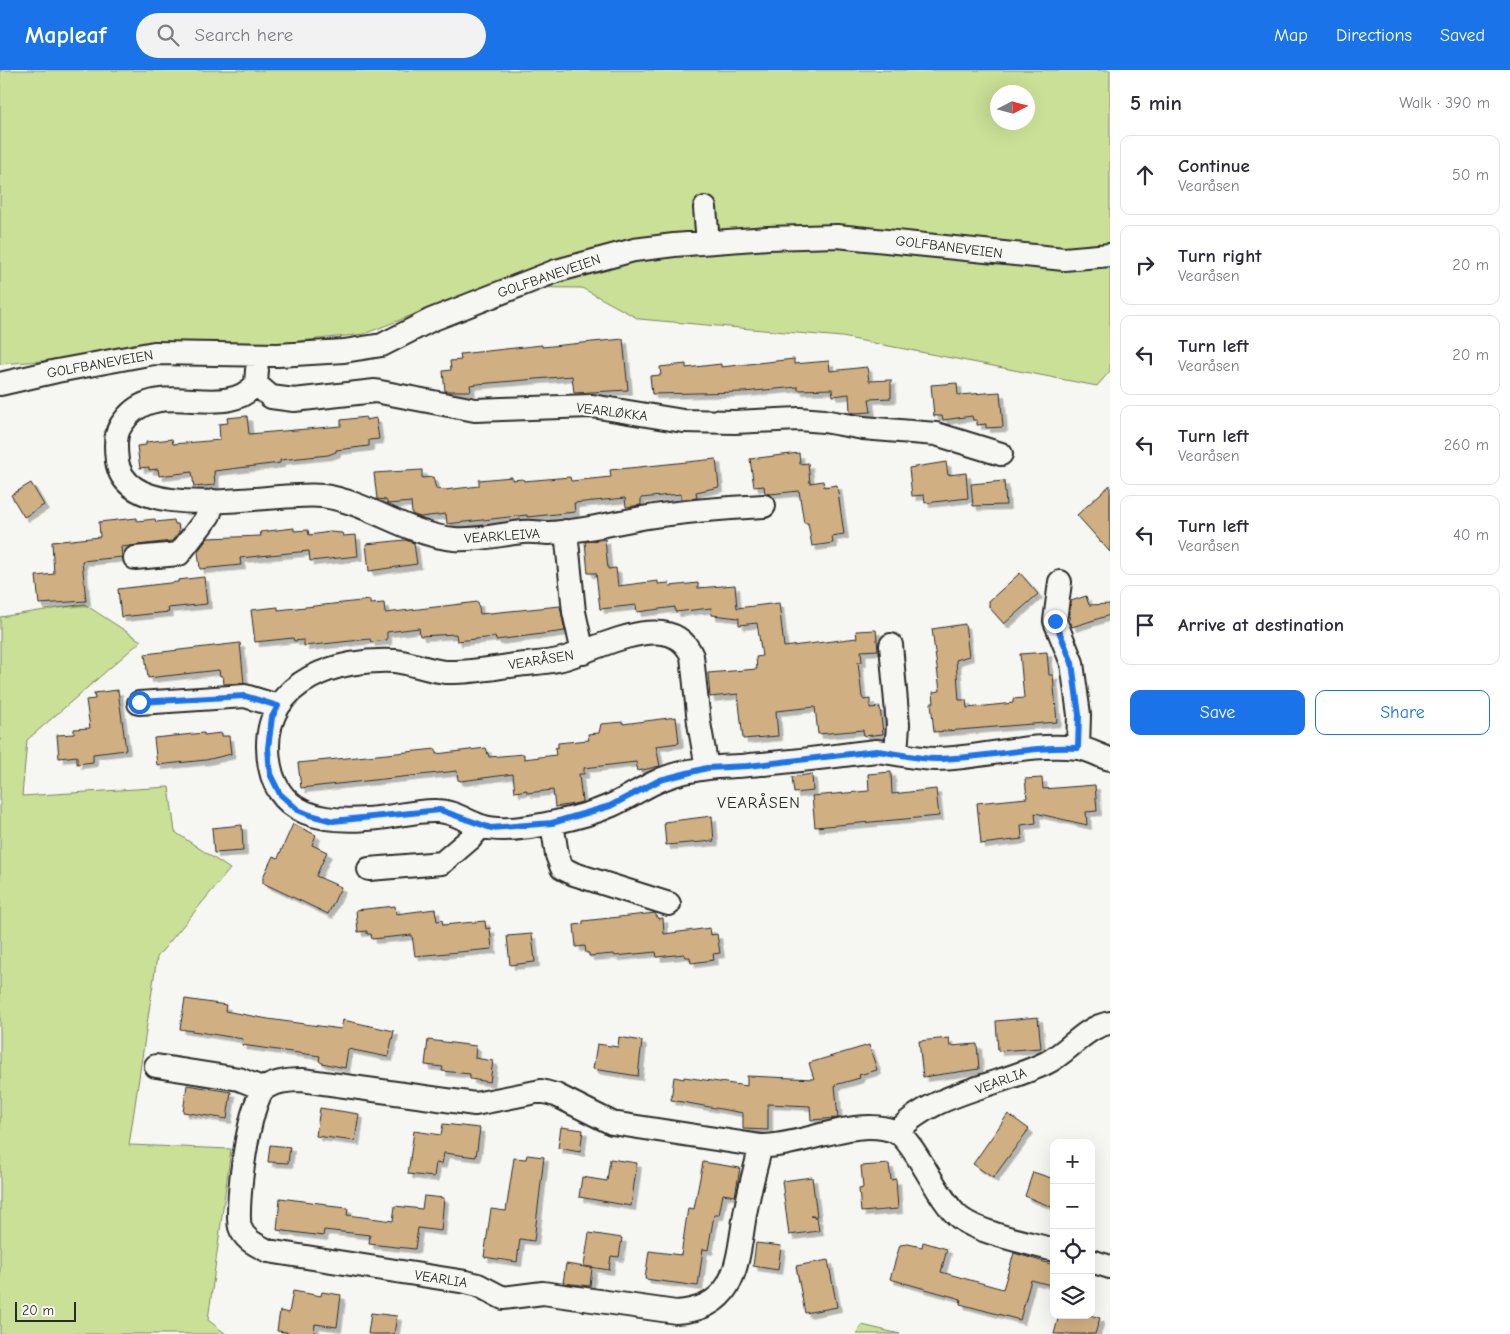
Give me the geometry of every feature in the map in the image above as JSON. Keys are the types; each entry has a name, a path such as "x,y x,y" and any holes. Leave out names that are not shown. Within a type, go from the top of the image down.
{"street":[{"path":"705,208 708,242"},
{"name":"GOLFBANEVEIEN","path":"0,384 154,353 255,354 344,351 382,344 431,320 594,259 634,250 708,242 837,236 1055,258 1110,255"},
{"path":"255,354 258,376 256,384"},
{"name":"VEARLØKKA","path":"256,384 271,397 294,400 375,391 475,410 592,406 683,421 824,420 863,428 936,434 1001,454"},
{"name":"VEARKLEIVA","path":"256,384 248,392 233,399 169,398 144,403 134,409 123,422 117,434 115,450 119,473 135,490 160,498 214,501 323,496 453,539 470,539 525,532 566,531 709,509 764,506"},
{"path":"135,558 178,554 208,514 214,501"},
{"path":"566,531 574,612 583,653"},
{"path":"1060,582 1055,621 1072,663 1079,715 1078,748"},
{"name":"VEARÅSEN","path":"707,768 699,723 692,656 688,646 682,640 666,632 641,634 612,641 583,653 559,660 461,671 435,670 392,661 356,663 313,674 284,696 272,717 268,733 270,774 280,794 298,810 320,818 342,821 440,810 460,816 481,826 504,829 552,823 610,806 660,780 707,768 748,766 876,751 896,753 914,758 939,759 1049,747 1078,748 1110,759"},
{"path":"890,644 898,725 896,753"},
{"path":"139,702 245,696 278,706"},
{"path":"552,823 557,855 562,868 574,874 669,904"},
{"path":"369,868 442,862 470,839 481,826"},
{"name":"VEARLIA","path":"897,1133 915,1114 933,1105 1017,1076 1048,1062 1092,1028 1106,1023"},
{"path":"156,1066 239,1079 264,1089 289,1080 302,1080 475,1104 541,1091 556,1094 612,1123 761,1146 778,1146 868,1128 897,1133 909,1144 940,1194 960,1218 978,1227 1050,1249"},
{"name":"VEARLIA","path":"264,1089 258,1098 244,1160 238,1213 240,1228 246,1238 268,1251 282,1255 466,1282 478,1285 503,1298 543,1293 676,1312 700,1309 715,1301 728,1287 736,1270 750,1188 761,1146"},
{"path":"1095,1263 1110,1267"}],"green space":[{"path":"0,70 1110,70 1110,371 1097,386 842,337 639,319 582,288 484,287 364,334 254,346 0,364"},
{"path":"84,604 141,641 27,740 22,796 169,787 175,832 230,869 157,957 129,1145 231,1149 208,1320 226,1334 0,1334 0,617"},
{"path":"862,1325 900,1334 857,1334"}],"building":[{"path":"623,339 628,390 574,393 572,376 478,384 470,385 471,391 445,391 443,371 451,370 450,361 461,360 460,354"},
{"path":"794,359 794,364 829,361 830,371 867,367 869,381 891,380 891,398 869,399 871,412 854,413 850,412 849,394 833,396 832,389 798,390 798,387 743,392 652,394 650,376 661,375 660,367 686,364 686,368 721,364 721,367"},
{"path":"957,383 958,395 1000,392 1003,427 986,428 986,424 977,425 977,420 973,420 972,416 943,420 942,416 934,416 931,385"},
{"path":"247,416 249,434 341,426 341,420 366,417 366,420 376,418 379,439 369,440 369,446 336,450 336,452 328,455 280,460 280,463 214,471 215,485 194,487 192,472 159,476 158,469 140,468 137,446 146,445 146,442 172,439 173,444 220,440 219,424 228,423 227,418"},
{"path":"799,453 800,464 808,463 810,483 823,481 824,487 837,485 844,534 832,536 833,543 812,546 808,523 804,523 799,491 770,494 765,493 764,486 754,487 750,459"},
{"path":"716,459 719,487 696,492 697,498 681,499 681,494 641,498 641,505 626,507 625,498 574,503 575,512 447,524 446,514 420,517 412,514 411,502 388,504 386,500 377,499 374,473 422,470 422,478 433,477 436,489 445,490 479,486 479,480 512,477 512,480 523,479 524,481 570,477 571,481 611,477 610,470"},
{"path":"946,462 948,475 966,473 968,498 925,503 924,495 912,496 909,468"},
{"path":"1004,481 1006,505 973,506 971,484"},
{"path":"31,483 44,505 24,517 11,495"},
{"path":"1110,485 1110,552 1077,515"},
{"path":"137,518 137,521 155,519 156,522 174,520 175,524 178,524 179,532 172,541 121,547 122,557 82,561 86,601 39,604 36,576 54,574 52,542 100,537 99,522"},
{"path":"294,528 294,531 308,530 309,535 330,532 342,533 343,536 356,535 358,556 310,561 309,551 240,558 241,565 200,569 198,551 208,538 261,536 260,532"},
{"path":"605,539 608,569 616,568 618,586 658,581 658,584 669,583 670,586 698,583 698,588 735,585 737,608 779,603 784,647 857,638 856,631 876,630 878,650 861,651 862,662 858,662 862,697 864,700 870,699 870,708 880,707 883,734 864,736 863,730 818,734 815,707 776,711 778,736 743,739 738,694 710,697 708,673 757,669 756,657 762,656 757,623 739,625 739,618 712,615 711,608 675,612 675,607 637,612 636,605 600,609 596,573 588,573 585,542"},
{"path":"405,540 414,543 417,564 369,571 366,544"},
{"path":"1020,573 1038,594 1004,624 989,607 989,601"},
{"path":"204,577 207,604 168,608 169,612 121,617 118,589"},
{"path":"1086,596 1089,605 1110,604 1110,615 1072,627 1069,616 1071,601"},
{"path":"370,600 370,604 384,603 385,613 478,602 480,614 560,606 565,631 496,640 495,637 457,641 456,634 420,636 419,628 387,632 387,640 371,642 370,639 304,646 304,640 294,641 293,638 255,642 251,610 278,607 278,610"},
{"path":"965,624 969,656 956,660 959,700 966,700 967,708 1013,703 1013,699 1024,698 1020,654 1047,652 1049,675 1053,675 1057,722 934,732 931,703 934,703 933,692 940,691 932,629"},
{"path":"240,643 244,683 224,684 223,676 220,676 219,670 148,678 145,654"},
{"path":"118,690 126,750 93,754 93,762 77,764 77,756 59,758 57,735 74,734 74,729 90,728 86,700 95,699 94,693"},
{"path":"676,717 679,743 656,746 660,766 638,771 636,762 584,768 584,774 579,774 582,802 574,804 555,807 553,790 527,793 527,790 515,792 513,774 461,781 458,780 457,771 301,788 298,763 436,749 436,754 486,748 489,757 524,754 524,759 556,755 555,748 558,747 558,743 589,740 588,734 599,733 601,724 623,722 623,724"},
{"path":"204,733 204,735 222,733 222,736 229,736 231,754 206,760 157,765 154,738"},
{"path":"891,772 892,794 936,789 939,816 815,827 812,796 869,791 868,774"},
{"path":"812,774 813,791 794,793 792,777"},
{"path":"1042,778 1043,789 1095,785 1097,811 1086,812 1087,825 1035,813 1036,823 1021,825 1022,839 981,844 977,803 1027,798 1025,779"},
{"path":"712,816 714,841 666,845 664,822"},
{"path":"293,824 316,835 312,845 327,852 316,876 341,887 328,914 263,883 263,877 273,856 278,858"},
{"path":"242,825 243,851 214,853 212,828"},
{"path":"395,906 396,914 435,909 437,921 442,920 443,925 485,921 486,929 490,928 492,949 415,956 412,935 372,939 371,934 367,934 367,931 358,932 356,910"},
{"path":"655,913 658,919 663,918 664,934 710,928 711,935 717,934 720,953 713,954 714,960 691,963 690,957 685,957 684,954 657,957 656,952 615,956 614,954 589,956 589,953 586,953 585,946 576,947 574,925 583,924 583,921"},
{"path":"532,934 535,962 510,965 507,936"},
{"path":"185,999 226,1005 225,1011 268,1019 341,1029 343,1020 394,1031 388,1057 348,1049 345,1068 322,1063 319,1061 320,1056 242,1045 243,1039 180,1029"},
{"path":"1038,1017 1041,1048 998,1051 996,1021"},
{"path":"619,1037 642,1041 638,1076 593,1069 597,1044 618,1047"},
{"path":"949,1038 950,1046 977,1044 979,1069 923,1077 919,1041"},
{"path":"428,1040 476,1046 475,1058 493,1061 490,1082 470,1079 470,1074 442,1071 443,1067 425,1065"},
{"path":"869,1045 877,1070 859,1075 860,1078 835,1085 838,1118 811,1120 810,1106 768,1104 768,1130 743,1129 743,1113 671,1100 674,1077 747,1086 747,1076 814,1079 809,1063"},
{"path":"187,1085 231,1092 227,1119 183,1112"},
{"path":"320,1108 359,1114 355,1141 316,1136"},
{"path":"1008,1114 1029,1129 993,1178 973,1164"},
{"path":"443,1124 480,1128 476,1157 444,1153 442,1164 436,1163 434,1177 408,1174 414,1131 441,1135"},
{"path":"561,1127 583,1130 580,1152 558,1148"},
{"path":"270,1145 290,1147 288,1163 268,1162"},
{"path":"527,1155 544,1157 534,1241 520,1239 517,1262 484,1257 491,1209 506,1211 514,1158 526,1159"},
{"path":"610,1159 637,1163 631,1206 579,1197 582,1177 607,1181"},
{"path":"703,1162 740,1168 735,1196 723,1194 719,1215 714,1215 708,1250 703,1249 698,1286 645,1279 649,1251 681,1255 688,1208 694,1209"},
{"path":"889,1164 891,1180 896,1179 898,1209 861,1212 859,1189 863,1188 861,1166"},
{"path":"1033,1172 1050,1178 1050,1206 1025,1196"},
{"path":"812,1177 817,1216 810,1216 817,1218 819,1231 789,1235 782,1181"},
{"path":"424,1196 444,1198 441,1231 418,1228 415,1249 369,1244 370,1235 324,1230 323,1236 277,1230 280,1198 348,1208 347,1215 393,1221 395,1206 422,1209"},
{"path":"589,1233 622,1238 619,1257 611,1256 609,1270 584,1266"},
{"path":"923,1242 947,1249 941,1272 1003,1289 1014,1253 1050,1264 1050,1285 1031,1280 1020,1320 960,1304 961,1299 890,1279 900,1245 908,1244 922,1247"},
{"path":"756,1243 781,1246 778,1270 753,1266"},
{"path":"828,1260 837,1307 805,1313 796,1266"},
{"path":"566,1264 592,1268 590,1286 563,1283"},
{"path":"293,1291 321,1296 322,1292 341,1295 337,1327 315,1324 314,1334 287,1334 287,1332 277,1331 280,1311 289,1313"},
{"path":"371,1313 397,1316 394,1334 368,1334"},
{"path":"1095,1316 1100,1318 1095,1334 1054,1334 1058,1319 1095,1319"}],"district":[{"name":"VEARÅSEN","path":"759,803"}],"route":[{"path":"139,702 245,696 254,697 278,706 272,717 268,733 270,774 280,794 298,810 310,815 333,821 342,821 383,818 440,810 460,816 481,826 504,829 552,823 577,817 628,798 660,780 707,768 748,766 876,751 896,753 914,758 939,759 1049,747 1078,748 1079,715 1072,663 1055,621"}]}
